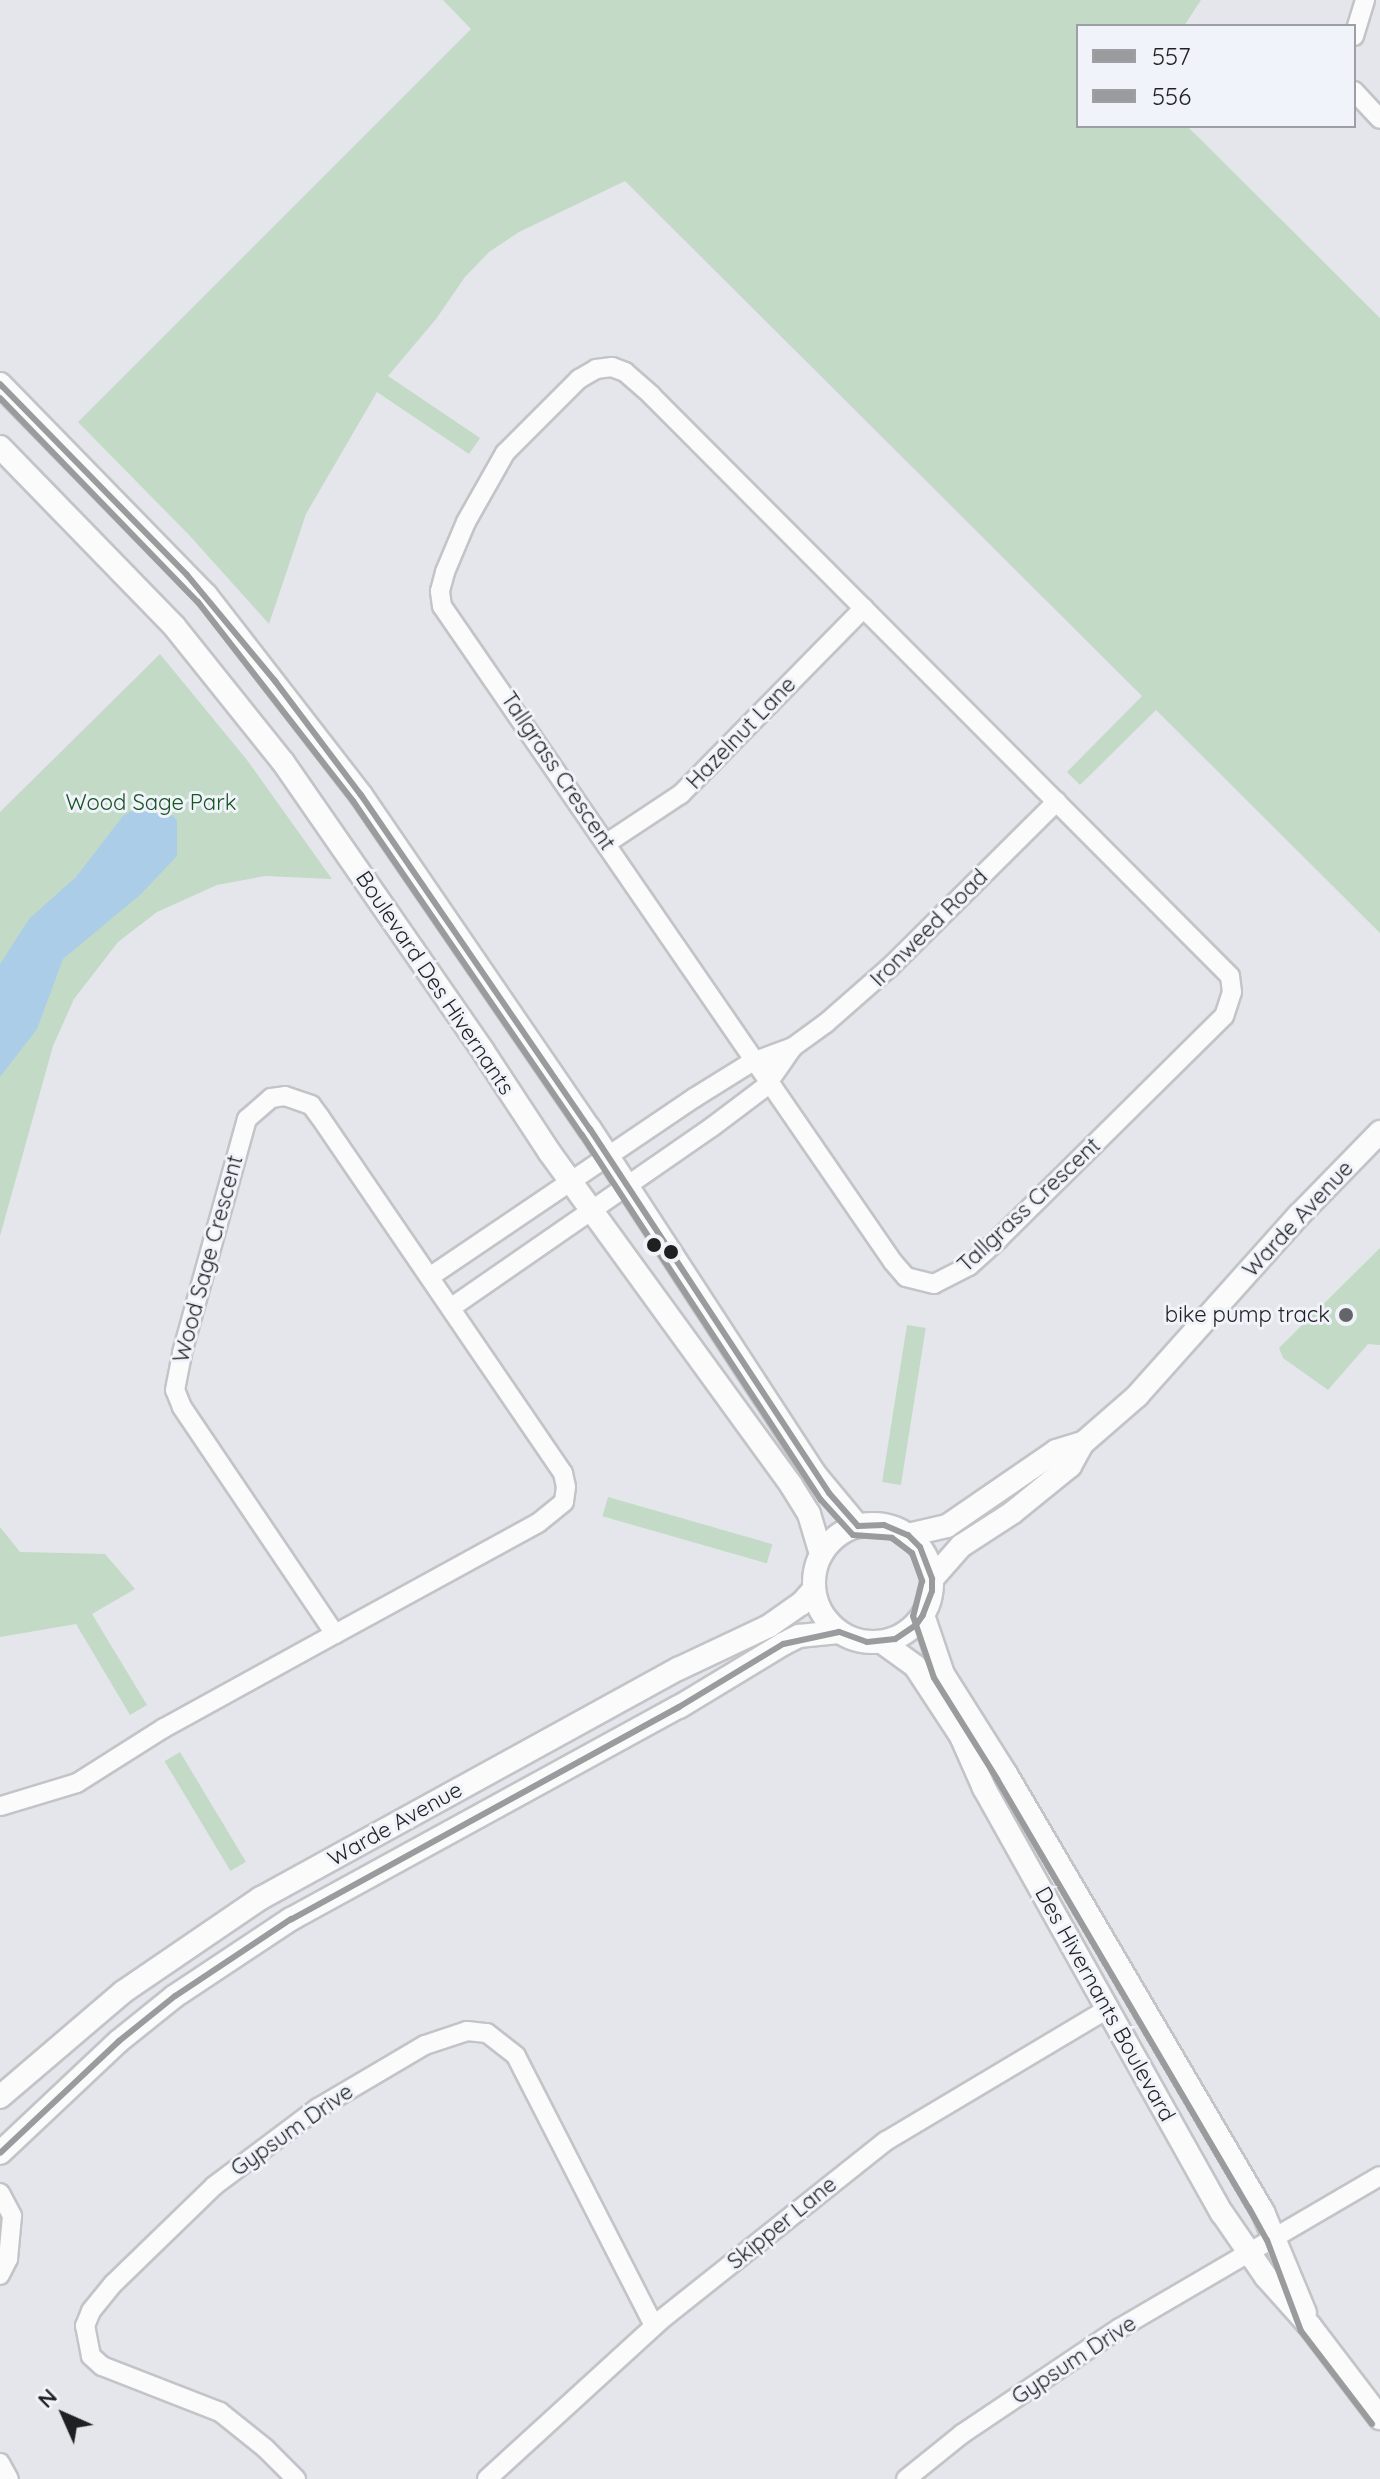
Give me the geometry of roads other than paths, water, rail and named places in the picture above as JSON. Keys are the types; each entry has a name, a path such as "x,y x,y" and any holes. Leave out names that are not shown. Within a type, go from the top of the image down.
{"street":[{"path":"1356,29 1365,0"},
{"path":"1356,93 1380,119"},
{"name":"Tallgrass Crescent","path":"612,367 625,372 864,608 1217,961 1230,976 1232,992 1224,1016 999,1239 969,1266 934,1284 906,1277 447,613 440,591 466,522 505,453 559,396 596,369 612,367"},
{"name":"Boulevard Des Hivernants","path":"0,384 187,575 266,669 361,795 608,1156 814,1473 858,1526"},
{"name":"Boulevard Des Hivernants","path":"0,447 174,626 266,740 591,1210 791,1485 809,1514 821,1554"},
{"name":"Hazelnut Lane","path":"607,843 681,794 864,608"},
{"name":"Ironweed Road","path":"608,1156 756,1061 793,1047 853,1002 1057,801"},
{"name":"Ironweed Road","path":"591,1210 712,1127 769,1081 793,1047"},
{"name":"Wood Sage Crescent","path":"1,1806 77,1783 178,1720 538,1523 564,1502 563,1473 431,1276 311,1105 285,1096 271,1098 247,1119 175,1390 182,1407 335,1634"},
{"name":"Warde Avenue","path":"932,1579 961,1546 1012,1513 1070,1466 1083,1443 1137,1396 1299,1215 1380,1132"},
{"path":"431,1276 608,1156"},
{"path":"452,1307 591,1210"},
{"name":"Warde Avenue","path":"908,1535 947,1526 1056,1451 1083,1443"},
{"path":"884,1525 908,1535 920,1547 932,1579 923,1615 906,1632 882,1642 852,1639 839,1632 821,1613 814,1589 815,1571 821,1554 843,1531 858,1526 884,1525"},
{"name":"Warde Avenue","path":"0,2097 123,1992 261,1898 678,1669 769,1626 801,1604 814,1589"},
{"name":"Des Hivernants Boulevard","path":"923,1615 943,1674 1006,1774 1276,2236 1310,2326"},
{"name":"Warde Avenue","path":"0,2153 141,2023 175,1996 291,1919 679,1707 783,1644 799,1636 839,1632"},
{"name":"Des Hivernants Boulevard","path":"882,1642 915,1666 938,1697 1214,2200 1249,2252 1380,2418"},
{"name":"Skipper Lane","path":"487,2479 654,2326 886,2141 1107,2009"},
{"name":"Gypsum Drive","path":"296,2479 265,2448 220,2412 102,2366 91,2356 85,2326 91,2311 113,2284 214,2186 318,2108 437,2039 467,2031 487,2033 516,2056 654,2326"},
{"name":"Gypsum Drive","path":"906,2479 962,2434 1120,2328 1380,2176"},
{"path":"0,2193 12,2216 8,2259 0,2275"},
{"path":"0,2463 9,2479"}],"water":[{"path":"154,798 177,820 177,856 140,895 63,959 37,1029 0,1077 0,964 29,919 76,877 123,816"}],"place":[{"name":"bike pump track","path":"1346,1315"}],"park label":[{"name":"Wood Sage Park","path":"151,803"}]}
